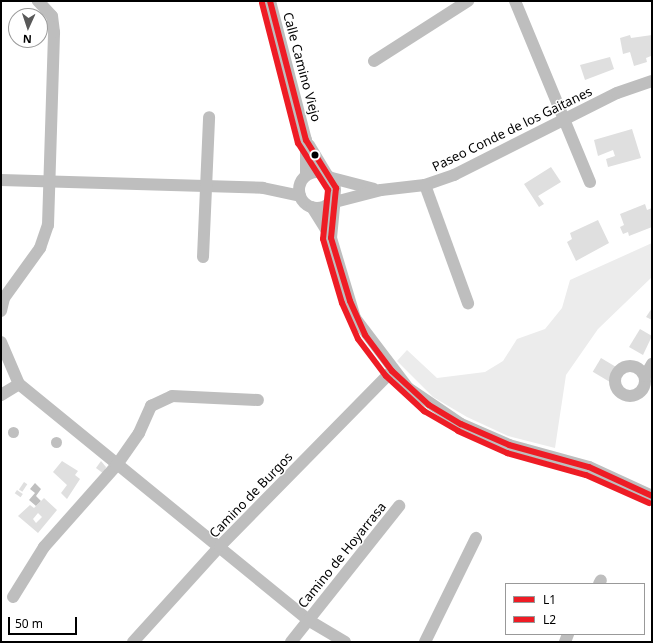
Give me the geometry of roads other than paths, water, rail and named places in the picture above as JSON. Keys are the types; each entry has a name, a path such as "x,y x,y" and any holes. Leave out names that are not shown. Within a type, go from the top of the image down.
{"street":[{"path":"1,311 4,298 40,248 48,225 51,182 54,32 52,16 38,1"},
{"name":"Calle Camino Viejo","path":"270,1 306,140 305,177"},
{"path":"374,60 468,1"},
{"path":"515,1 590,182"},
{"name":"Paseo Conde de los Gaitanes","path":"333,200 381,190 425,185 454,175 617,93 652,81"},
{"path":"203,257 209,118"},
{"name":"Calle Camino Viejo","path":"306,140 329,176"},
{"path":"263,188 305,177 314,172 329,176 333,200 331,238"},
{"name":"Paseo Conde de los Gaitanes","path":"329,176 353,186 381,190"},
{"path":"300,196 305,177"},
{"path":"1,180 263,188 300,196 312,207 331,238 356,318 392,371 429,405 461,424 509,445 589,467 652,496"},
{"path":"425,185 468,303"},
{"path":"312,207 333,200"},
{"name":"Camino de Hoyarrasa","path":"1,342 19,384 116,466 220,546 308,620 345,642"},
{"path":"644,376 652,364"},
{"name":"Camino de Burgos","path":"133,642 220,546 392,371"},
{"path":"1,395 19,384"},
{"path":"13,597 44,548 116,466 139,433 151,406 172,396 258,400"},
{"name":"Camino de Hoyarrasa","path":"291,642 399,506"},
{"path":"425,642 476,538"}]}
